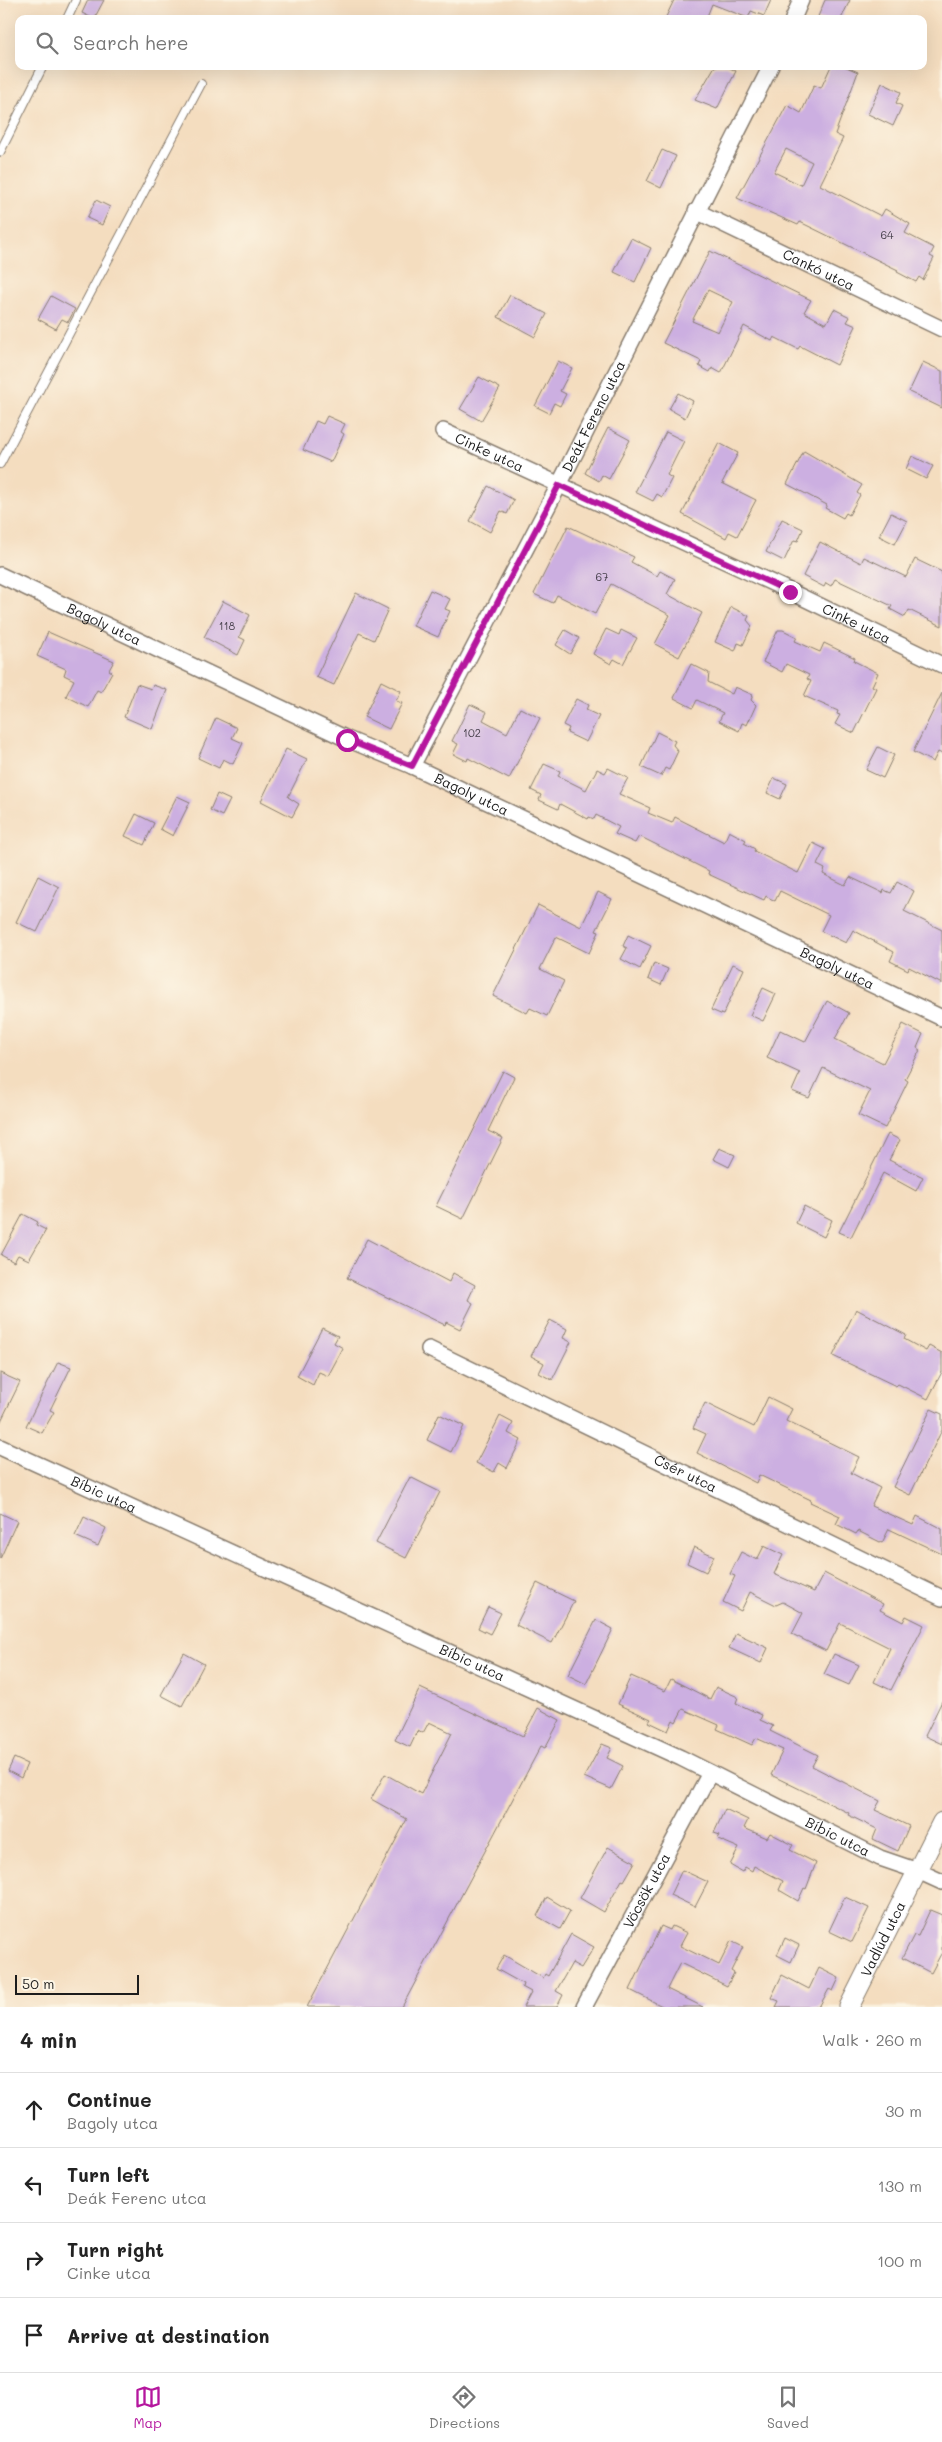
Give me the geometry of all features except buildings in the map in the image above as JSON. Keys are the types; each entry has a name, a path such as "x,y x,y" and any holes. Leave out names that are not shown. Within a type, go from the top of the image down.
{"street":[{"path":"794,15 801,0"},
{"name":"Deák Ferenc utca","path":"412,766 559,485 769,70"},
{"name":"Cankó utca","path":"696,211 942,329"},
{"name":"Cinke utca","path":"443,431 786,590 942,665"},
{"name":"Bagoly utca","path":"0,575 347,740 412,766 942,1018"},
{"name":"Csér utca","path":"429,1349 942,1598"},
{"name":"Bíbic utca","path":"0,1447 433,1643 710,1773 880,1858 918,1871 942,1882"},
{"name":"Vöcsök utca","path":"584,2007 710,1773"},
{"name":"Vadlúd utca","path":"849,2007 942,1822"}],"lane":[{"path":"69,15 76,0"},
{"path":"0,152 41,70"},
{"path":"0,464 201,84"}],"route":[{"path":"347,740 412,766 559,485 790,592"}]}
